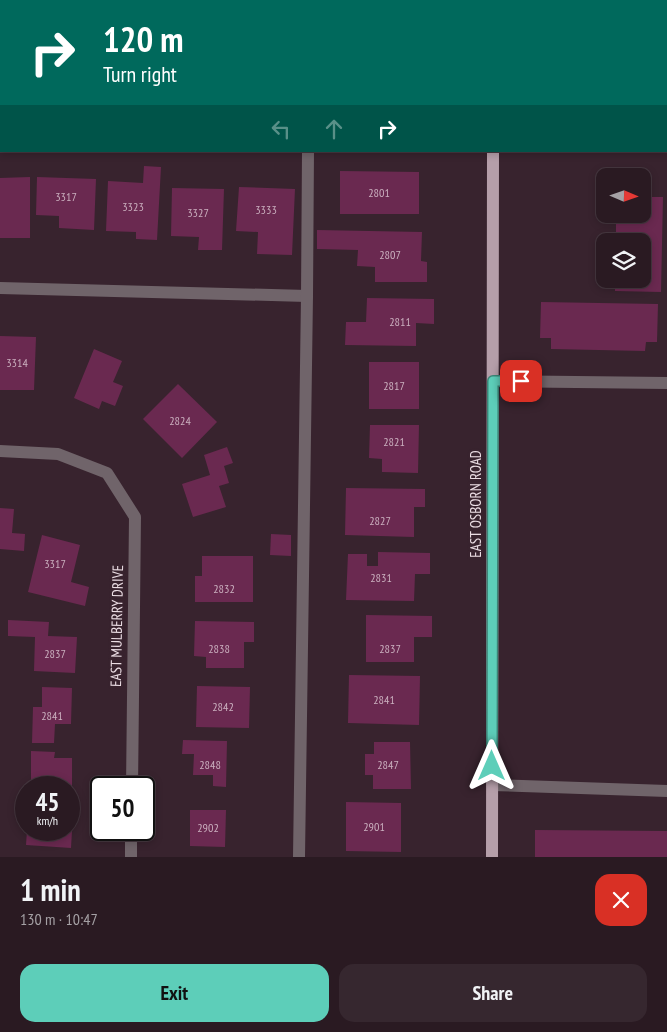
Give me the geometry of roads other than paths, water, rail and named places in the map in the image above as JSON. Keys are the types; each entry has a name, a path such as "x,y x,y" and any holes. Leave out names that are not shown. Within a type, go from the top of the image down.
{"main road":[{"name":"EAST OSBORN ROAD","path":"492,857 493,152"}],"street":[{"path":"299,857 308,152"},
{"path":"0,288 307,296"},
{"path":"493,381 667,383"},
{"name":"EAST MULBERRY DRIVE","path":"0,451 58,454 107,473 135,517 132,776"},
{"path":"492,786 667,791"},
{"path":"131,841 131,857"}]}
